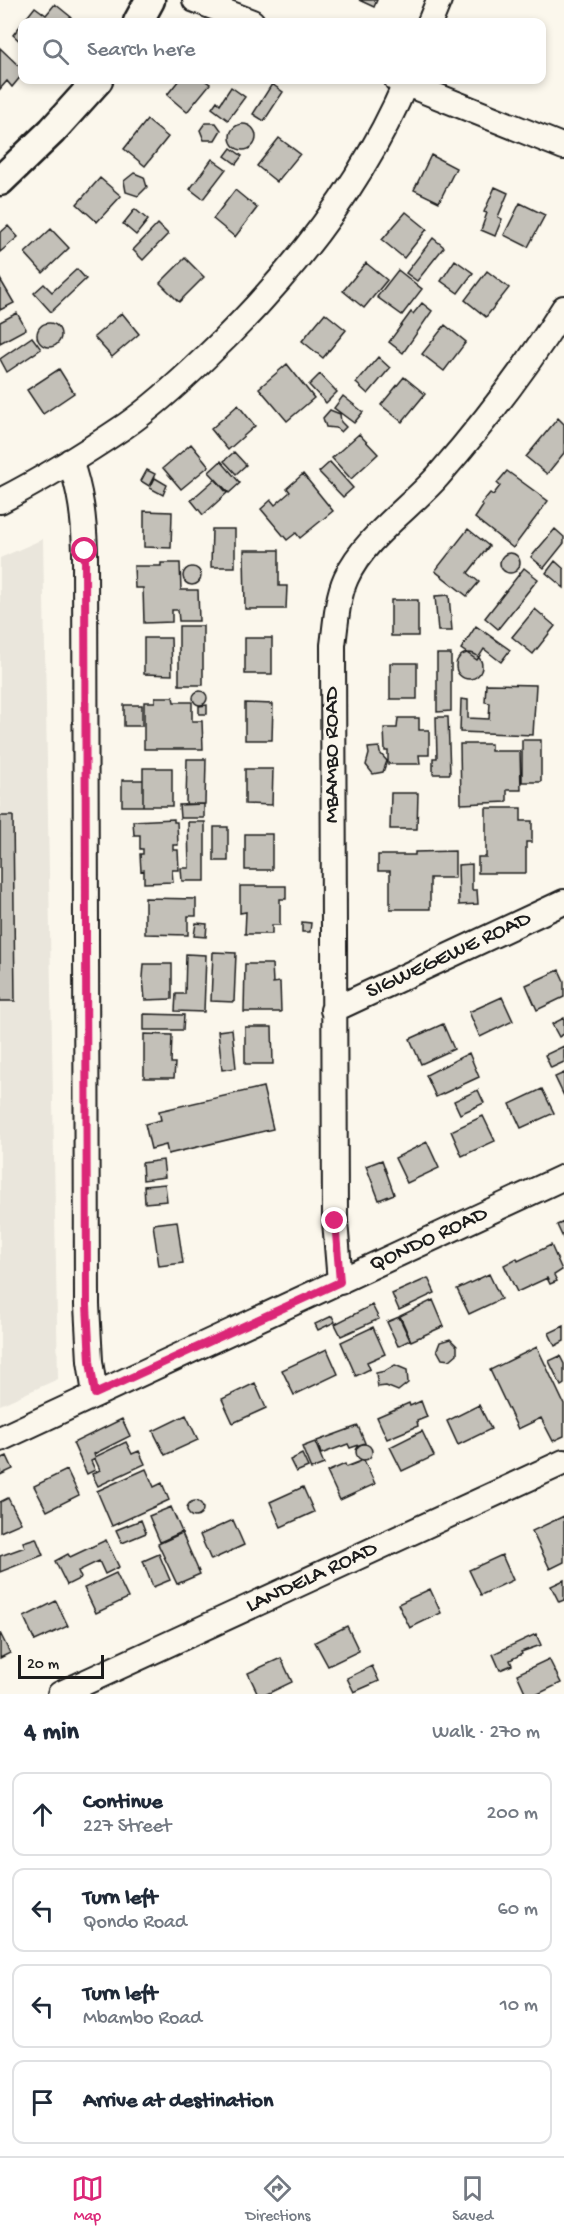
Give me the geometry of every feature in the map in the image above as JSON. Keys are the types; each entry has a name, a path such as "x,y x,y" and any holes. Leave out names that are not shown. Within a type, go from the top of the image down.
{"street":[{"path":"140,18 150,0"},
{"path":"195,0 242,18"},
{"path":"432,18 439,0"},
{"path":"0,181 52,131 94,84"},
{"path":"0,501 127,425 163,396 243,322 290,267 341,201 381,133 402,84"},
{"path":"410,84 564,147"},
{"name":"MBAMBO ROAD","path":"340,1282 335,1221 333,1010 333,645 339,599 346,577 362,554 436,478 499,401 564,308"},
{"path":"70,461 84,509 87,1305 90,1361 95,1394"},
{"name":"SIGWEGEWE ROAD","path":"333,1010 564,902"},
{"name":"QONDO ROAD","path":"0,1439 564,1177"},
{"name":"LANDELA ROAD","path":"60,1694 564,1462"}],"shaded area":[{"path":"43,539 58,1379 0,1405 0,558"}],"building":[{"path":"359,0 377,0 374,7"},
{"path":"55,4 71,17 26,18 35,7 46,15"},
{"path":"18,29 18,39 13,35"},
{"path":"0,48 18,65 18,80 12,87 7,81 0,89"},
{"path":"176,84 210,84 187,112 167,95"},
{"path":"272,84 283,92 264,121 253,114"},
{"path":"231,87 245,97 228,120 212,108 217,101 220,104"},
{"path":"147,120 168,137 145,166 124,149"},
{"path":"205,123 216,123 221,130 215,140 204,140 200,130"},
{"path":"243,124 252,128 256,137 252,146 243,150 234,146 230,137 234,128"},
{"path":"279,138 300,154 277,182 257,166"},
{"path":"231,148 242,156 236,164 225,156"},
{"path":"431,155 456,168 439,202 414,190"},
{"path":"212,159 226,169 203,199 190,189"},
{"path":"134,173 144,177 147,187 138,196 126,192 124,181"},
{"path":"100,178 121,196 97,222 77,204"},
{"path":"495,187 508,193 498,217 502,219 495,236 481,230 487,213 484,212"},
{"path":"235,190 257,208 235,237 213,219"},
{"path":"520,203 545,215 528,247 504,235"},
{"path":"135,209 148,220 136,235 123,224"},
{"path":"406,212 427,229 404,258 382,240"},
{"path":"158,224 168,234 143,260 133,250"},
{"path":"8,226 18,237 0,252 0,233"},
{"path":"51,229 69,248 43,273 25,253"},
{"path":"433,238 444,247 417,281 406,273"},
{"path":"185,258 204,277 179,302 160,283"},
{"path":"455,260 473,273 458,293 441,281"},
{"path":"366,263 387,280 364,308 343,291"},
{"path":"77,269 86,279 51,312 34,293 44,284 52,292"},
{"path":"398,270 422,289 402,315 377,297"},
{"path":"487,271 509,288 486,317 465,300"},
{"path":"0,279 14,303 0,310"},
{"path":"422,303 432,311 403,353 389,342 411,312 413,314"},
{"path":"17,313 26,329 0,343 0,322"},
{"path":"122,313 139,334 112,357 94,337"},
{"path":"325,313 346,330 323,358 302,341"},
{"path":"49,323 54,324 60,330 60,340 54,346 49,347 44,346 38,340 37,335 38,330 44,324"},
{"path":"445,325 466,342 444,371 422,354"},
{"path":"32,337 41,349 7,372 0,359"},
{"path":"378,357 390,368 368,394 356,383"},
{"path":"287,364 314,398 287,421 259,388"},
{"path":"59,369 74,393 43,414 27,390"},
{"path":"320,374 337,392 326,403 309,385"},
{"path":"404,377 425,394 402,422 381,405"},
{"path":"343,396 363,412 354,423 334,408"},
{"path":"238,405 255,426 228,450 211,429"},
{"path":"330,410 340,414 341,422 346,427 341,432 336,428 326,427 323,418"},
{"path":"558,418 564,424 564,453 547,474 526,457"},
{"path":"359,434 378,454 351,479 332,458"},
{"path":"191,444 209,466 181,489 163,468"},
{"path":"234,452 246,465 236,474 224,461"},
{"path":"221,461 240,483 229,493 209,472"},
{"path":"330,462 353,488 343,497 319,472"},
{"path":"147,470 155,474 149,486 141,481"},
{"path":"507,471 548,501 513,548 475,518 483,506 481,504 490,493 493,495 500,486 497,483"},
{"path":"303,474 333,511 300,538 296,533 287,540 261,509 271,500 275,505 290,492 287,488"},
{"path":"155,478 167,485 163,495 150,488"},
{"path":"215,479 227,493 203,515 191,500"},
{"path":"144,511 172,512 171,548 144,547"},
{"path":"212,529 235,529 235,567 211,567"},
{"path":"468,529 489,546 468,573 479,582 467,596 435,571"},
{"path":"555,529 564,537 564,543 544,568 531,557"},
{"path":"244,550 279,550 279,586 287,586 286,609 245,609"},
{"path":"510,553 517,556 520,563 517,570 510,573 503,570 500,563 503,556"},
{"path":"555,561 564,569 564,588 546,573"},
{"path":"161,563 180,563 181,590 198,590 199,621 179,621 178,610 172,610 172,622 144,623 143,588 135,588 134,566 161,566"},
{"path":"192,567 198,570 201,576 198,582 192,585 186,582 183,576 186,570"},
{"path":"524,568 538,579 498,629 485,618"},
{"path":"449,595 452,631 438,631 435,596"},
{"path":"391,600 418,600 418,636 391,636"},
{"path":"535,609 555,626 533,654 512,637"},
{"path":"179,626 203,626 203,685 179,685"},
{"path":"476,626 510,650 501,662 484,649 477,660 461,649"},
{"path":"144,638 171,638 172,675 144,674"},
{"path":"245,638 272,638 272,674 245,674"},
{"path":"469,653 478,657 482,666 478,675 469,679 460,675 456,666 460,657"},
{"path":"437,654 451,654 451,711 437,712"},
{"path":"390,663 417,663 417,699 390,699"},
{"path":"486,684 536,685 533,735 460,732 461,699 468,700 468,718 489,719 490,703 485,702"},
{"path":"197,691 203,691 207,698 203,705 197,705 193,701 193,695"},
{"path":"155,697 173,697 174,702 192,702 192,721 202,721 203,749 144,749 144,702 155,702"},
{"path":"245,703 273,704 272,740 245,740"},
{"path":"124,705 142,705 142,726 124,726"},
{"path":"207,705 207,714 199,714 199,706"},
{"path":"436,717 448,717 450,774 433,774 433,758 437,758"},
{"path":"398,718 419,718 419,730 429,730 429,755 419,755 420,764 388,764 384,728 397,728"},
{"path":"522,740 541,740 541,782 522,782"},
{"path":"460,744 491,744 491,751 520,751 521,790 507,790 507,802 461,804"},
{"path":"379,747 380,753 387,761 383,772 373,774 366,765 368,748"},
{"path":"187,759 206,759 205,804 186,804"},
{"path":"143,768 172,768 172,806 143,806"},
{"path":"245,769 273,769 272,805 245,804"},
{"path":"122,780 143,780 143,806 122,806"},
{"path":"391,793 418,793 417,829 390,829"},
{"path":"204,804 204,818 180,818 179,805"},
{"path":"486,808 521,808 521,821 532,821 532,842 526,842 526,873 478,873 478,857 486,857"},
{"path":"0,816 13,816 15,1001 0,1001"},
{"path":"174,819 174,822 177,822 178,845 173,845 173,850 178,850 179,870 172,870 173,882 144,883 140,854 143,854 143,849 140,849 140,835 134,835 133,821"},
{"path":"188,822 205,822 205,881 182,881 181,868 189,868"},
{"path":"214,827 228,827 228,861 214,861"},
{"path":"245,834 272,834 272,870 245,870"},
{"path":"455,851 455,878 430,878 430,909 390,909 390,871 378,871 378,855 415,855 415,852"},
{"path":"472,864 472,890 477,890 478,904 459,905 458,865"},
{"path":"240,886 286,886 286,899 280,899 280,925 272,925 272,934 245,934 246,912 240,913"},
{"path":"145,898 196,899 196,916 188,916 188,935 145,934"},
{"path":"302,922 311,923 310,932 302,932"},
{"path":"196,923 207,924 206,937 194,936"},
{"path":"213,952 236,953 234,1002 211,1001"},
{"path":"186,954 206,955 204,1012 175,1011 176,994 185,994"},
{"path":"144,964 172,964 172,999 145,1000"},
{"path":"245,964 272,964 273,983 280,982 281,1012 244,1012"},
{"path":"559,970 564,981 564,997 537,1010 526,985"},
{"path":"502,997 513,1021 480,1037 469,1012"},
{"path":"144,1014 184,1015 183,1030 144,1030"},
{"path":"564,1018 564,1034 559,1037 552,1024"},
{"path":"443,1024 454,1049 421,1064 410,1039"},
{"path":"245,1027 272,1027 273,1064 245,1064"},
{"path":"232,1029 236,1068 222,1070 218,1031"},
{"path":"144,1034 172,1035 171,1063 175,1063 174,1078 144,1078"},
{"path":"564,1046 564,1062 551,1068 545,1055"},
{"path":"469,1053 479,1077 436,1097 426,1075"},
{"path":"564,1073 564,1096 555,1077"},
{"path":"263,1087 273,1129 168,1154 166,1145 151,1149 145,1124 161,1120 159,1111"},
{"path":"542,1089 554,1113 521,1128 510,1104"},
{"path":"478,1090 484,1103 460,1114 454,1101"},
{"path":"483,1116 495,1141 462,1156 451,1131"},
{"path":"427,1142 439,1168 407,1183 395,1158"},
{"path":"163,1160 165,1177 143,1180 142,1163"},
{"path":"382,1160 394,1194 379,1200 366,1166"},
{"path":"165,1184 167,1201 145,1203 144,1186"},
{"path":"177,1221 183,1263 159,1266 153,1224"},
{"path":"564,1222 564,1240 557,1225"},
{"path":"551,1245 562,1270 554,1275 557,1281 550,1284 547,1278 517,1292 504,1265 517,1258 518,1261"},
{"path":"489,1274 501,1299 469,1314 457,1289"},
{"path":"428,1278 435,1293 399,1310 392,1294"},
{"path":"433,1300 444,1326 411,1341 400,1316"},
{"path":"372,1305 379,1319 341,1336 335,1324"},
{"path":"332,1316 335,1322 318,1330 315,1324"},
{"path":"399,1317 410,1340 398,1346 387,1322"},
{"path":"564,1326 564,1341 555,1346 549,1333"},
{"path":"373,1327 385,1354 367,1362 370,1369 356,1376 341,1342"},
{"path":"450,1339 457,1346 457,1354 450,1360 442,1359 437,1350 440,1342"},
{"path":"537,1347 564,1404 564,1436 553,1441 541,1418 518,1429 490,1370"},
{"path":"327,1349 338,1374 294,1395 282,1370"},
{"path":"560,1356 564,1364 564,1384 561,1386 549,1361"},
{"path":"395,1365 407,1370 408,1383 398,1391 386,1386 378,1387 376,1373"},
{"path":"255,1383 266,1408 233,1423 222,1399"},
{"path":"421,1401 427,1417 417,1421 418,1426 387,1439 377,1417 409,1403 410,1406"},
{"path":"479,1405 491,1429 458,1445 447,1421"},
{"path":"186,1415 198,1440 165,1455 153,1431"},
{"path":"122,1419 130,1436 94,1454 95,1457 126,1442 132,1454 139,1451 145,1464 98,1486 92,1474 100,1470 95,1459 91,1461 95,1470 87,1474 73,1443"},
{"path":"358,1426 365,1443 350,1448 348,1444 321,1454 317,1441"},
{"path":"422,1431 434,1456 402,1471 390,1447"},
{"path":"315,1442 324,1464 311,1469 302,1447"},
{"path":"364,1444 370,1446 372,1452 370,1458 364,1460 358,1458 356,1452 358,1446"},
{"path":"302,1454 308,1467 296,1472 290,1460"},
{"path":"7,1456 13,1469 0,1475 0,1459"},
{"path":"364,1460 375,1484 340,1500 327,1472 345,1464 346,1467"},
{"path":"146,1469 154,1487 162,1483 169,1500 112,1526 97,1491"},
{"path":"67,1470 79,1495 47,1511 34,1486"},
{"path":"303,1487 314,1512 281,1527 270,1502"},
{"path":"8,1498 21,1523 0,1532 0,1502"},
{"path":"192,1501 198,1501 203,1509 201,1515 192,1517 187,1512 187,1506"},
{"path":"171,1507 182,1532 160,1542 149,1516"},
{"path":"564,1516 564,1562 550,1569 532,1531"},
{"path":"141,1520 146,1533 122,1543 116,1530"},
{"path":"233,1520 244,1545 211,1560 200,1535"},
{"path":"182,1533 200,1574 177,1584 158,1544"},
{"path":"36,1538 43,1555 0,1572 0,1556 25,1547 23,1542"},
{"path":"106,1540 119,1567 105,1574 99,1561 78,1571 81,1578 67,1585 55,1561 68,1554 70,1557"},
{"path":"159,1554 170,1580 153,1587 143,1561"},
{"path":"502,1555 513,1580 481,1595 469,1570"},
{"path":"116,1573 128,1598 96,1613 84,1588"},
{"path":"564,1580 564,1600 559,1602 551,1586"},
{"path":"430,1589 441,1613 410,1628 398,1604"},
{"path":"56,1601 68,1626 35,1641 24,1617"},
{"path":"347,1626 359,1651 328,1666 315,1642"},
{"path":"0,1633 10,1653 0,1658"},
{"path":"536,1634 541,1645 521,1652 522,1654 510,1660 512,1665 500,1670 493,1654"},
{"path":"281,1658 292,1682 267,1694 258,1694 248,1673"},
{"path":"549,1659 561,1683 538,1694 526,1694 517,1674"},
{"path":"372,1666 379,1681 354,1692 347,1678"}],"route":[{"path":"85,551 87,1305 90,1361 95,1394 340,1282 335,1221"}]}
